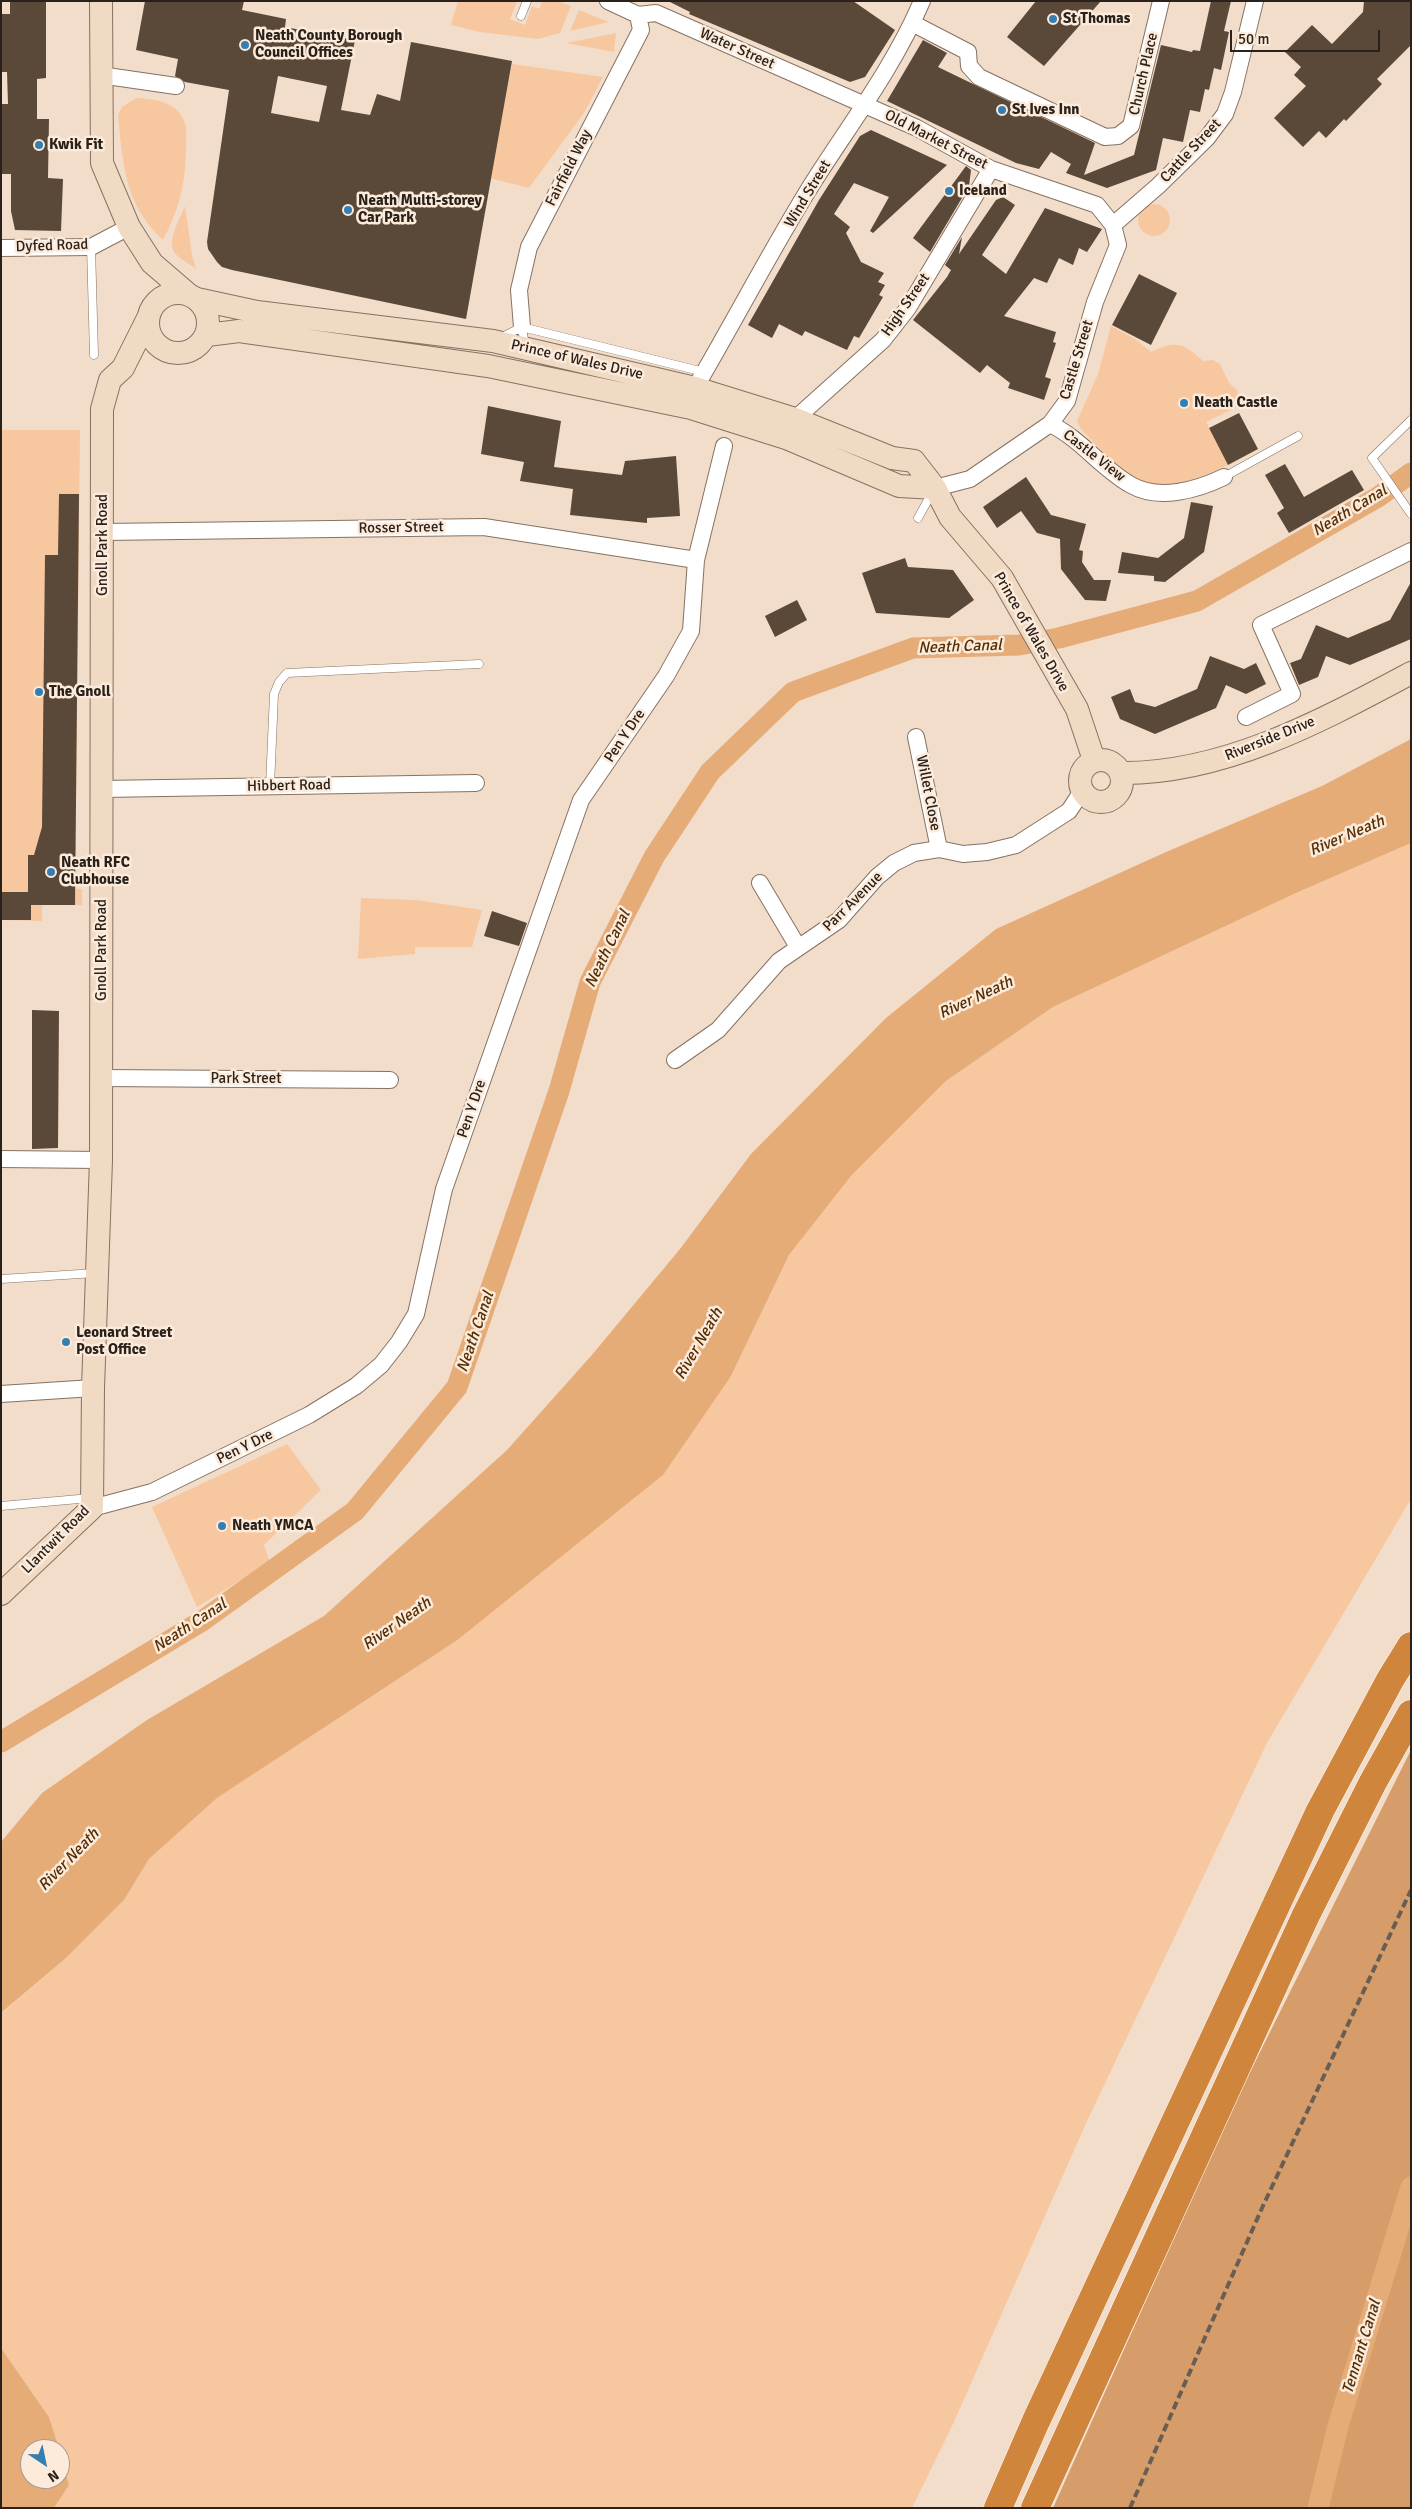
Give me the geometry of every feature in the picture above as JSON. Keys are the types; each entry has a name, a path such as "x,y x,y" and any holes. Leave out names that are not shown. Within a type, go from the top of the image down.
{"highway":[{"path":"998,2508 1036,2421 1320,1811 1390,1680 1411,1646"},
{"path":"1036,2508 1306,1915 1373,1782 1411,1714"}],"main road":[{"path":"101,1 102,163 128,227 152,263 192,296 208,315 207,334 202,343 185,353 166,351 157,346 148,328 150,312 168,294 192,296"},
{"name":"Gnoll Park Road","path":"93,1388 98,1272 102,1078 104,532 102,409 110,380 123,368 150,312 152,263"},
{"name":"Prince of Wales Drive","path":"192,296 257,312 494,341 524,338 700,380 892,458 914,461 935,488 950,517 1002,578 1035,633 1063,688 1077,709 1094,760"},
{"name":"Prince of Wales Drive","path":"207,334 239,331 488,366 691,408 786,438 899,486 935,488"},
{"path":"123,368 166,351"},
{"name":"Riverside Drive","path":"1121,773 1154,774 1217,761 1285,735 1355,703 1411,673"},
{"path":"1100,759 1112,763 1121,773 1121,787 1118,794 1106,801 1092,800 1082,791 1080,777 1082,770 1094,760 1100,759"},
{"name":"Llantwit Road","path":"1,1594 92,1503 93,1388"}],"street":[{"name":"Water Street","path":"608,1 638,15 656,13 865,104"},
{"name":"Wind Street","path":"700,380 812,184 865,104 912,23 922,1"},
{"name":"Church Place","path":"912,23 968,52 969,66 979,77 1105,137 1118,136 1131,126 1161,1"},
{"name":"Cattle Street","path":"1113,225 1158,186 1207,138 1225,114 1233,92 1255,1"},
{"name":"Fairfield Way","path":"524,338 519,290 529,247 641,30 638,15"},
{"path":"100,75 176,86"},
{"name":"Old Market Street","path":"865,104 917,128 991,169 1097,205 1113,225"},
{"name":"High Street","path":"795,419 882,340 908,308 991,169"},
{"name":"Castle Street","path":"935,488 970,479 1050,424 1067,401 1095,302 1118,245 1113,225"},
{"name":"Dyfed Road","path":"1,248 91,247 128,227"},
{"name":"Castle View","path":"1050,424 1069,434 1131,485 1152,492 1201,488 1224,477"},
{"name":"Pen Y Dre","path":"92,1503 152,1492 309,1415 356,1386 381,1365 400,1342 416,1314 444,1189 581,800 666,676 691,631 696,560 724,446"},
{"name":"Rosser Street","path":"104,532 484,527 696,560"},
{"name":"Riverside Drive","path":"1246,716 1292,694 1261,625 1411,551"},
{"name":"Willet Close","path":"916,737 939,850"},
{"name":"Hibbert Road","path":"102,789 476,783"},
{"name":"Parr Avenue","path":"676,1060 718,1030 779,961 839,920 877,877 894,863 914,853 939,850 962,854 987,852 1016,845 1069,811 1082,791"},
{"path":"760,883 798,947"},
{"name":"Park Street","path":"102,1078 390,1080"},
{"path":"1,1159 101,1160"},
{"path":"1,1394 93,1388"}],"lane":[{"path":"520,16 527,1"},
{"path":"91,247 94,355"},
{"path":"1411,420 1372,458 1411,514"},
{"path":"1224,477 1298,436"},
{"path":"918,518 935,488"},
{"path":"270,786 274,694 279,682 288,673 479,664"},
{"path":"1,1279 98,1272"},
{"path":"1,1506 92,1503"}],"shaded area":[{"path":"458,1 517,1 510,19 525,25 532,6 540,9 542,1 558,1 571,6 560,33 538,39 480,32 451,25"},
{"path":"579,10 609,22 570,31"},
{"path":"616,33 614,52 566,43"},
{"path":"512,64 603,77 584,113 529,188 490,178"},
{"path":"136,98 160,101 174,108 179,112 186,127 186,158 183,185 176,212 163,240 140,212 133,198 124,167 118,115 122,107"},
{"path":"1154,204 1165,209 1170,220 1165,231 1154,236 1143,231 1138,220 1143,209"},
{"path":"185,206 192,255 196,269 181,259 172,247 173,235"},
{"path":"1111,326 1135,339 1151,352 1167,346 1179,345 1190,350 1203,361 1213,360 1220,364 1229,383 1237,390 1239,403 1237,407 1206,422 1228,465 1181,483 1156,485 1144,483 1119,468 1080,428 1077,421 1098,374"},
{"name":"The Gnoll","path":"1,430 80,430 75,889 82,889 82,905 42,905 42,921 1,920"},
{"path":"1411,843 1411,1499 1267,1743 1087,2121 953,2424 912,2508 54,2508 66,2489 70,2489 70,2439 55,2439 49,2417 1,2348 1,2014 66,1958 124,1900 149,1859 217,1798 456,1641 731,1376 789,1255 851,1176 946,1081 1053,1007 1296,893"},
{"path":"361,898 416,900 482,910 472,947 415,947 415,954 358,959"},
{"name":"Neath YMCA","path":"287,1444 321,1490 264,1545 270,1562 197,1607 152,1507"},
{"path":"1411,1750 1411,2508 1053,2508 1233,2106"}],"water":[{"name":"River Neath","path":"1411,739 1411,843 1296,893 1053,1007 946,1081 851,1176 789,1255 731,1376 663,1475 456,1641 217,1798 149,1859 124,1900 66,1958 1,2013 1,1842 42,1793 147,1720 324,1616 507,1450 591,1356 680,1249 751,1154 886,1018 996,929 1166,852 1322,786"},
{"path":"1,2348 49,2417 56,2439 20,2439 20,2489 66,2489 54,2508 1,2508"}],"building":[{"path":"10,1 46,1 46,78 37,79 37,119 49,119 48,178 63,179 61,231 15,230 11,211 11,174 1,174 1,104 8,104 7,72 1,72 1,14 10,14"},
{"name":"Neath Multi-storey Car Park","path":"145,1 244,1 242,10 286,19 285,27 355,40 341,110 370,115 377,94 400,101 411,42 512,61 466,319 222,267 208,249 207,242 229,90 185,82 175,76 178,59 136,50","holes":["278,76 327,86 319,122 271,113"]},
{"path":"668,1 853,1 895,30 865,77 850,82 689,14 690,12"},
{"name":"St Thomas","path":"1036,1 1101,1 1044,66 1007,37"},
{"path":"1211,1 1231,1 1224,31 1229,32 1221,70 1214,68 1209,90 1205,89 1200,112 1190,110 1183,142 1163,138 1156,170 1107,188 1066,173 1071,164 1051,152 1039,169 1016,163 887,101 923,40 947,53 938,67 1095,143 1084,175 1134,155 1161,45 1192,52 1193,50 1200,51"},
{"path":"1364,1 1411,1 1411,45 1377,79 1382,84 1346,121 1344,119 1326,138 1319,131 1303,147 1274,118 1306,86 1294,75 1301,67 1285,52 1312,25 1332,44 1363,12"},
{"path":"871,130 947,165 873,233 870,231 889,197 854,183 834,214 850,227 846,233 861,262 884,273 878,282 885,285 879,295 883,297 859,338 854,336 847,350 805,331 802,336 779,324 772,338 748,325 819,200 860,136"},
{"path":"966,166 971,170 969,186 930,252 913,238"},
{"path":"1003,197 1015,205 982,255 1006,274 1045,208 1102,229 1087,252 1079,248 1073,265 1059,258 1047,283 1034,278 1004,316 1056,332 1053,342 1056,343 1045,377 1051,379 1044,400 1008,388 1010,383 987,365 980,373 913,320 947,277 951,270 945,265 962,237 959,254 996,200"},
{"path":"1139,274 1177,293 1151,345 1112,325"},
{"path":"488,406 561,421 554,467 622,475 625,461 676,456 680,516 647,518 647,523 570,515 573,489 520,481 524,462 481,454"},
{"path":"1239,413 1258,449 1228,465 1209,428"},
{"path":"1285,464 1304,497 1352,470 1364,490 1289,533 1277,513 1284,508 1265,475"},
{"path":"1026,477 1051,515 1086,524 1079,550 1083,551 1082,562 1094,580 1111,580 1106,601 1085,600 1061,569 1060,539 1037,533 1021,511 997,528 983,507"},
{"path":"59,494 79,494 75,905 31,905 31,920 1,920 1,892 28,892 28,855 34,855 42,827 45,555 58,555"},
{"path":"1191,502 1213,506 1204,552 1165,582 1154,581 1154,576 1118,573 1122,552 1158,558 1184,538"},
{"path":"905,558 908,567 953,570 974,600 949,618 876,613 862,573"},
{"path":"1411,582 1411,639 1350,665 1326,656 1318,677 1299,685 1290,663 1301,659 1316,625 1348,638 1390,620"},
{"path":"797,600 807,620 775,637 765,616"},
{"path":"1210,656 1244,669 1256,663 1266,684 1246,694 1226,685 1216,708 1155,734 1120,719 1111,697 1130,689 1135,702 1155,707 1197,689"},
{"path":"492,911 527,923 519,946 484,936"},
{"path":"32,1010 59,1011 58,1148 32,1149"}],"waterway":[{"name":"Neath Canal","path":"1,1742 202,1621 355,1511 457,1387 559,1091 590,982 654,857 710,772 793,692 913,648 1019,645 1059,638 1197,601 1378,497 1411,473"},
{"name":"Tennant Canal","path":"1318,2508 1338,2426 1411,2187"}],"railway":[{"path":"1130,2508 1262,2208 1411,1890"}],"place":[{"name":"St Thomas","path":"1053,19"},
{"name":"Neath County Borough Council Offices","path":"245,45"},
{"name":"St Ives Inn","path":"1002,110"},
{"name":"Kwik Fit","path":"39,145"},
{"name":"Iceland","path":"949,191"},
{"name":"Neath Multi-storey Car Park","path":"348,210"},
{"name":"Neath Castle","path":"1184,403"},
{"name":"The Gnoll","path":"39,692"},
{"name":"Neath RFC Clubhouse","path":"51,872"},
{"name":"Leonard Street Post Office","path":"66,1342"},
{"name":"Neath YMCA","path":"222,1526"}]}
